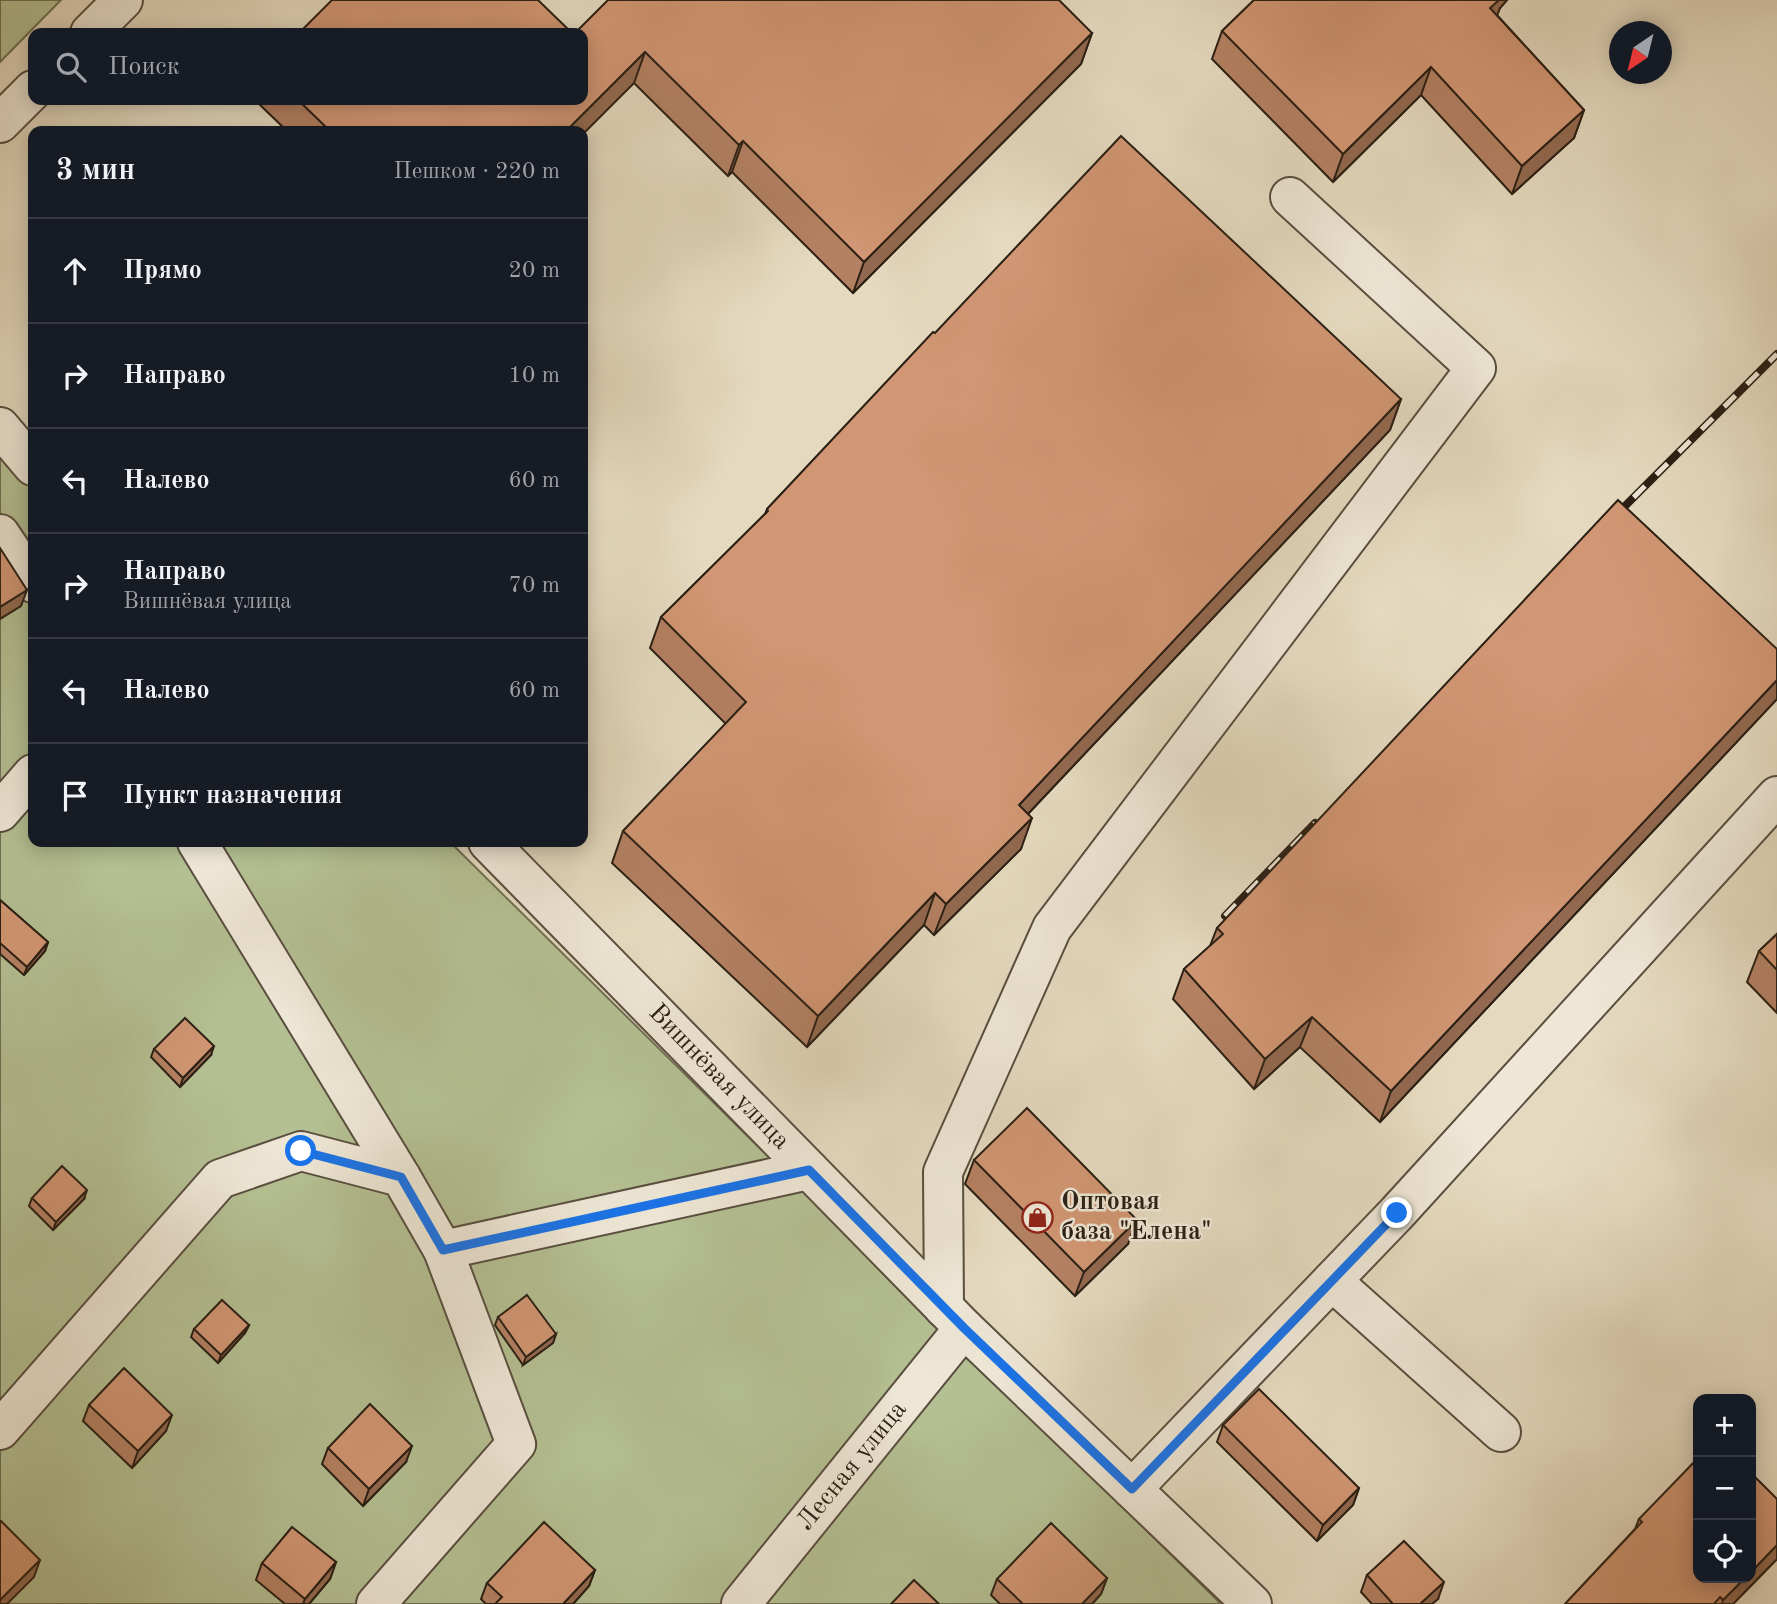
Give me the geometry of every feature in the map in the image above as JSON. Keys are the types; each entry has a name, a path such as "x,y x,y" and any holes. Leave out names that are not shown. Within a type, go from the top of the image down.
{"street":[{"path":"95,28 123,0"},
{"path":"0,123 28,95"},
{"path":"954,1318 943,1172 1052,928 1476,368 1290,197"},
{"path":"0,427 28,460"},
{"path":"0,534 28,576"},
{"path":"0,812 28,780"},
{"path":"1132,1489 1397,1213 1777,796"},
{"path":"200,847 443,1250 516,1444 376,1604"},
{"name":"Вишнёвая улица","path":"493,847 954,1318 1252,1604"},
{"path":"0,1430 220,1180 301,1151 401,1177"},
{"path":"443,1250 809,1170"},
{"path":"1332,1281 1501,1432"},
{"name":"Лесная улица","path":"741,1604 954,1318"}],"green space":[{"path":"0,0 61,0 33,28 28,28 28,34 0,62"},
{"path":"0,423 28,448 28,847 455,847 1221,1604 0,1604"}],"building":[{"path":"332,0 538,0 567,28 304,28"},
{"path":"608,0 1059,0 1092,33 864,262 743,141 739,145 645,52 571,126 325,126 303,105 588,105 588,28 580,28"},
{"path":"1254,0 1499,0 1490,8 1584,110 1522,166 1431,67 1343,154 1222,31"},
{"path":"1121,136 1401,399 1019,805 1032,818 946,904 935,893 818,1016 623,831 746,702 661,617 768,511 933,332 935,333"},
{"path":"1618,500 1777,649 1777,680 1391,1091 1312,1017 1265,1059 1184,969 1223,934 1217,928"},
{"path":"0,548 27,590 0,607"},
{"path":"0,900 48,942 27,967 0,943"},
{"path":"1777,934 1777,970 1759,951"},
{"path":"185,1018 214,1046 183,1078 154,1049"},
{"path":"1027,1108 1137,1220 1084,1272 974,1160"},
{"path":"62,1166 87,1190 56,1222 32,1198"},
{"path":"527,1295 556,1334 526,1357 498,1317"},
{"path":"222,1300 249,1325 221,1355 194,1329"},
{"path":"124,1368 172,1415 138,1451 89,1405"},
{"path":"1259,1389 1359,1488 1323,1525 1223,1425"},
{"path":"370,1404 412,1446 369,1489 328,1448"},
{"path":"1693,1463 1693,1583 1740,1583 1723,1600 1720,1597 1714,1604 1565,1604 1642,1522 1639,1519"},
{"path":"1756,1478 1777,1499 1777,1545 1756,1567"},
{"path":"0,1521 40,1560 0,1600"},
{"path":"544,1522 595,1570 563,1604 495,1604 502,1597 487,1583"},
{"path":"1051,1523 1107,1578 1082,1604 1023,1604 997,1579"},
{"path":"292,1527 336,1562 305,1599 262,1563"},
{"path":"1404,1541 1444,1582 1420,1604 1393,1604 1367,1575"},
{"path":"914,1580 939,1604 891,1604"}],"railway":[{"path":"1611,520 1777,354"},
{"path":"1225,916 1315,823"}],"place":[{"name":"Оптовая база \"Елена\"","path":"1038,1217"}],"route":[{"path":"301,1151 401,1177 443,1250 809,1170 964,1328 1132,1489 1397,1213"}]}
